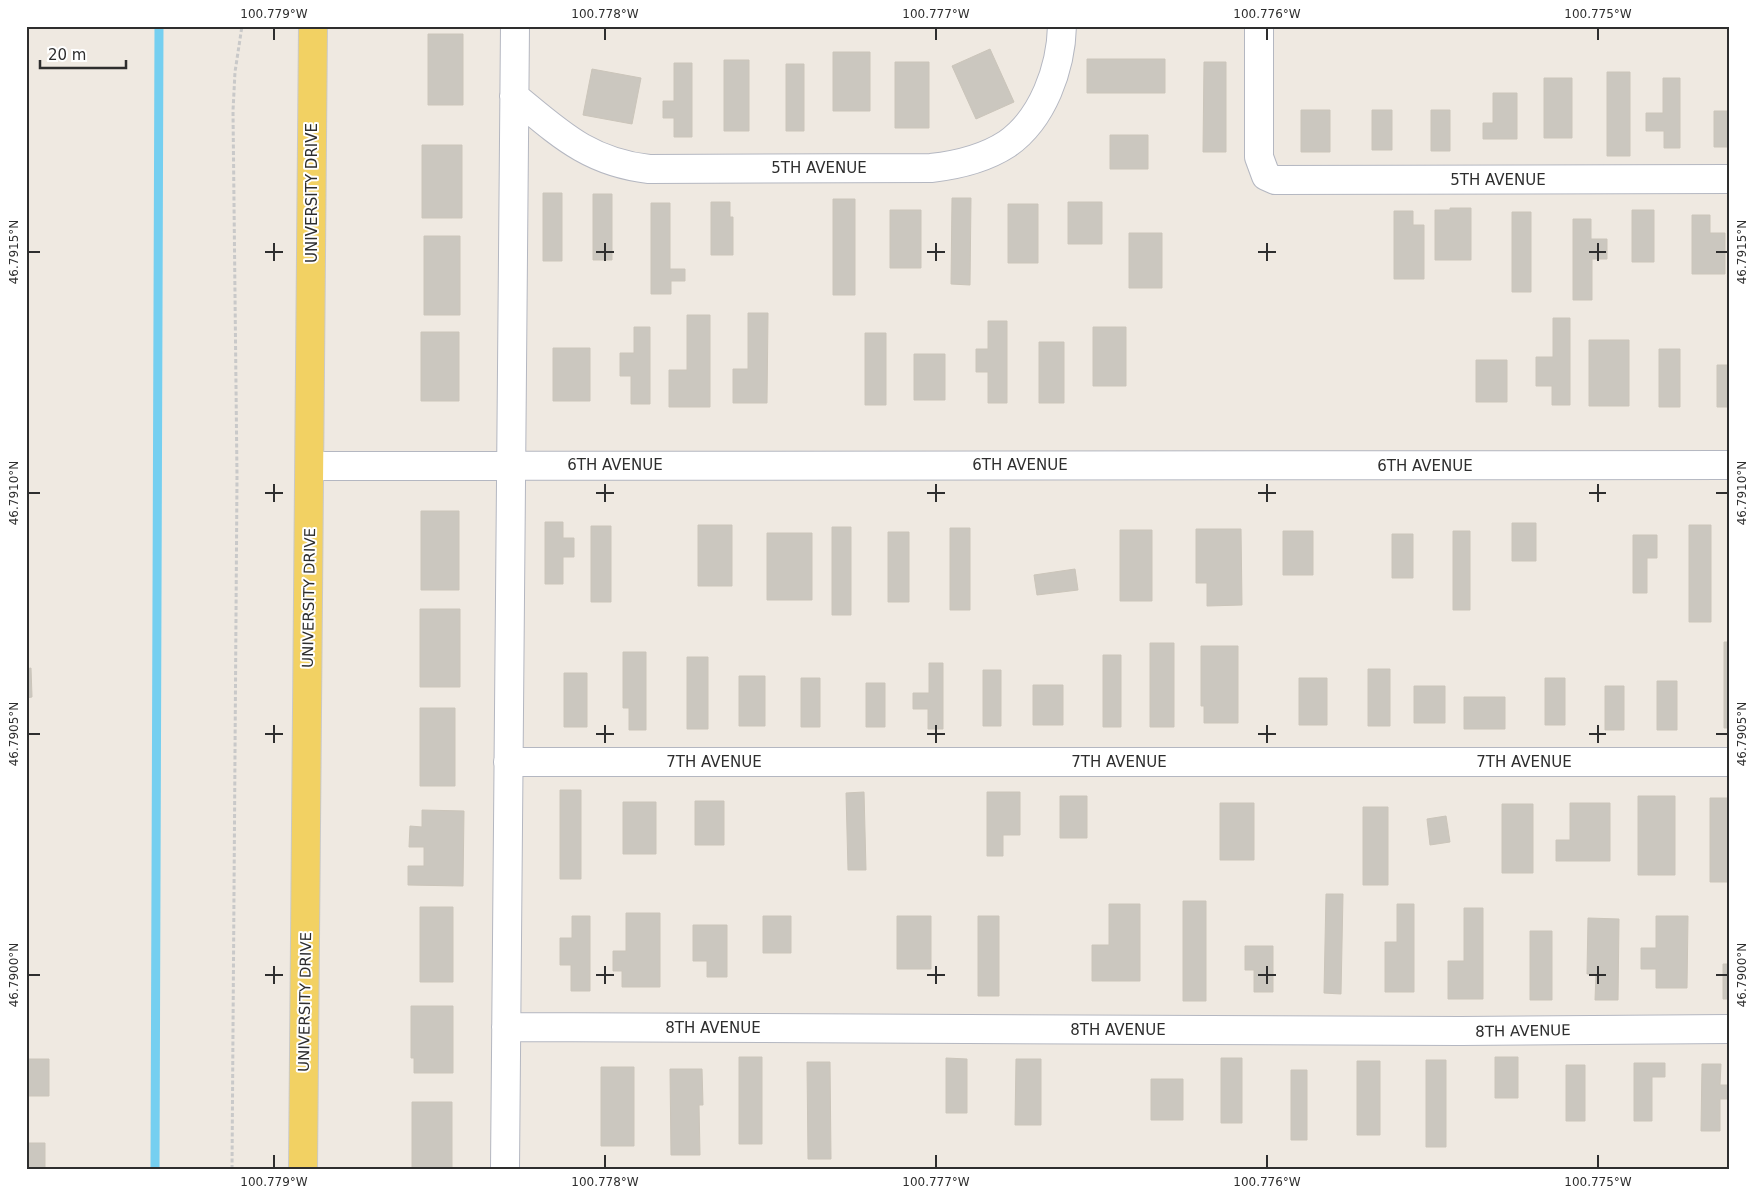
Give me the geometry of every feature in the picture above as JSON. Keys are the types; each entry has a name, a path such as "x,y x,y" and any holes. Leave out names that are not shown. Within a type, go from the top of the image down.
{"main road":[{"name":"UNIVERSITY DRIVE","path":"303,1169 313,26"}],"street":[{"path":"505,1169 514,26"},
{"name":"5TH AVENUE","path":"1259,26 1259,157 1261,168 1266,176 1286,181 1730,179"},
{"name":"5TH AVENUE","path":"514,96 579,147 600,159 626,166 649,169 921,168 956,165 982,157 1007,143 1028,124 1054,76 1061,52 1062,27"},
{"name":"6TH AVENUE","path":"310,466 1730,465"},
{"name":"7TH AVENUE","path":"508,762 1730,762"},
{"name":"8TH AVENUE","path":"506,1027 1460,1031 1730,1029"}],"path":[{"path":"232,1169 237,487 234,111 236,72 242,26"}],"building":[{"path":"428,34 463,34 463,105 428,105"},
{"path":"990,49 1014,102 976,119 952,66"},
{"path":"833,52 870,52 870,111 833,111"},
{"path":"1087,59 1165,59 1165,93 1087,93"},
{"path":"724,60 749,60 749,131 724,131"},
{"path":"895,62 929,62 929,128 895,128"},
{"path":"1204,62 1226,62 1226,152 1203,152"},
{"path":"674,63 692,63 692,137 674,137 674,118 663,118 663,101 674,101"},
{"path":"786,64 804,64 804,131 786,131"},
{"path":"592,69 641,78 632,124 583,115"},
{"path":"1607,72 1630,72 1630,156 1607,156"},
{"path":"1544,78 1572,78 1572,138 1544,138"},
{"path":"1663,78 1680,78 1680,148 1664,148 1664,131 1646,131 1646,113 1663,113"},
{"path":"1493,93 1517,93 1517,139 1483,139 1483,123 1493,123"},
{"path":"1301,110 1330,110 1330,152 1301,152"},
{"path":"1372,110 1392,110 1392,150 1372,150"},
{"path":"1431,110 1450,110 1450,151 1431,151"},
{"path":"1714,111 1730,111 1730,147 1714,147"},
{"path":"1110,135 1148,135 1148,169 1110,169"},
{"path":"422,145 462,145 462,218 422,218"},
{"path":"543,193 562,193 562,261 543,261"},
{"path":"593,194 612,194 612,260 593,260"},
{"path":"952,198 971,198 970,285 951,284"},
{"path":"833,199 855,199 855,295 833,295"},
{"path":"711,202 730,202 730,217 733,217 733,255 711,255"},
{"path":"1068,202 1102,202 1102,244 1068,244"},
{"path":"651,203 670,203 670,269 685,269 685,281 671,281 671,294 651,294"},
{"path":"1008,204 1038,204 1038,263 1008,263"},
{"path":"1450,208 1471,208 1471,260 1435,260 1435,210 1450,210"},
{"path":"890,210 921,210 921,268 890,268"},
{"path":"1632,210 1654,210 1654,262 1632,262"},
{"path":"1394,211 1413,211 1413,225 1424,225 1424,279 1394,279"},
{"path":"1512,212 1531,212 1531,292 1512,292"},
{"path":"1692,215 1710,215 1710,233 1725,233 1725,274 1692,274"},
{"path":"1573,219 1591,219 1591,239 1607,239 1607,259 1592,259 1592,300 1573,300"},
{"path":"1129,233 1162,233 1162,288 1129,288"},
{"path":"424,236 460,236 460,315 424,315"},
{"path":"748,313 768,313 767,403 733,403 733,369 748,369"},
{"path":"687,315 710,315 710,407 669,407 669,370 687,370"},
{"path":"1553,318 1570,318 1570,405 1552,405 1552,386 1536,386 1536,357 1553,357"},
{"path":"988,321 1007,321 1007,403 988,403 988,372 976,372 976,349 988,349"},
{"path":"634,327 650,327 650,404 631,404 631,376 620,376 620,353 634,353"},
{"path":"1093,327 1126,327 1126,386 1093,386"},
{"path":"421,332 459,332 459,401 421,401"},
{"path":"865,333 886,333 886,405 865,405"},
{"path":"1589,340 1629,340 1629,406 1589,406"},
{"path":"1039,342 1064,342 1064,403 1039,403"},
{"path":"553,348 590,348 590,401 553,401"},
{"path":"1659,349 1680,349 1680,407 1659,407"},
{"path":"914,354 945,354 945,400 914,400"},
{"path":"1476,360 1507,360 1507,402 1476,402"},
{"path":"1717,365 1730,365 1730,407 1717,407"},
{"path":"421,511 459,511 459,590 421,590"},
{"path":"545,522 563,522 563,538 574,538 574,557 563,557 563,584 545,584"},
{"path":"1512,523 1536,523 1536,561 1512,561"},
{"path":"698,525 732,525 732,586 698,586"},
{"path":"1689,525 1711,525 1711,622 1689,622"},
{"path":"591,526 611,526 611,602 591,602"},
{"path":"832,527 851,527 851,615 832,615"},
{"path":"950,528 970,528 970,610 950,610"},
{"path":"1196,529 1241,529 1242,605 1207,606 1207,583 1196,583"},
{"path":"1120,530 1152,530 1152,601 1120,601"},
{"path":"1283,531 1313,531 1313,575 1283,575"},
{"path":"1453,531 1470,531 1470,610 1453,610"},
{"path":"888,532 909,532 909,602 888,602"},
{"path":"767,533 812,533 812,600 767,600"},
{"path":"1392,534 1413,534 1413,578 1392,578"},
{"path":"1633,535 1657,535 1657,558 1647,558 1647,593 1633,593"},
{"path":"1075,569 1078,590 1037,595 1034,575"},
{"path":"420,609 460,609 460,687 420,687"},
{"path":"1724,642 1730,642 1730,728 1724,728"},
{"path":"1150,643 1174,643 1174,727 1150,727"},
{"path":"1201,646 1238,646 1238,723 1204,723 1204,706 1201,706"},
{"path":"623,652 646,652 646,730 629,730 629,708 623,708"},
{"path":"1103,655 1121,655 1121,727 1103,727"},
{"path":"687,657 708,657 708,729 687,729"},
{"path":"929,663 943,663 943,729 928,729 928,709 913,709 913,693 929,693"},
{"path":"31,668 32,697 26,698 26,669"},
{"path":"1368,669 1390,669 1390,726 1368,726"},
{"path":"983,670 1001,670 1001,726 983,726"},
{"path":"564,673 587,673 587,727 564,727"},
{"path":"739,676 765,676 765,726 739,726"},
{"path":"801,678 820,678 820,727 801,727"},
{"path":"1299,678 1327,678 1327,725 1299,725"},
{"path":"1545,678 1565,678 1565,725 1545,725"},
{"path":"1657,681 1677,681 1677,730 1657,730"},
{"path":"866,683 885,683 885,727 866,727"},
{"path":"1033,685 1063,685 1063,725 1033,725"},
{"path":"1414,686 1445,686 1445,723 1414,723"},
{"path":"1605,686 1624,686 1624,730 1605,730"},
{"path":"1464,697 1505,697 1505,729 1464,729"},
{"path":"420,708 455,708 455,786 420,786"},
{"path":"560,790 581,790 581,879 560,879"},
{"path":"864,792 866,870 848,870 846,793"},
{"path":"987,792 1020,792 1020,835 1003,835 1003,856 987,856"},
{"path":"1060,796 1087,796 1087,838 1060,838"},
{"path":"1638,796 1675,796 1675,875 1638,875"},
{"path":"1710,798 1729,798 1729,882 1710,882"},
{"path":"695,801 724,801 724,845 695,845"},
{"path":"623,802 656,802 656,854 623,854"},
{"path":"1220,803 1254,803 1254,860 1220,860"},
{"path":"1570,803 1610,803 1610,861 1556,861 1556,840 1570,840"},
{"path":"1502,804 1533,804 1533,873 1502,873"},
{"path":"1363,807 1388,807 1388,885 1363,885"},
{"path":"422,810 464,811 463,886 408,885 408,866 424,866 424,847 409,847 410,826 422,827"},
{"path":"1446,816 1450,842 1430,845 1427,819"},
{"path":"1326,894 1343,894 1341,994 1324,993"},
{"path":"1183,901 1206,901 1206,1001 1183,1001"},
{"path":"1109,904 1140,904 1140,981 1092,981 1092,945 1109,945"},
{"path":"1397,904 1414,904 1414,992 1385,992 1385,942 1397,942"},
{"path":"420,907 453,907 453,982 420,982"},
{"path":"1464,908 1483,908 1483,999 1448,999 1448,961 1464,961"},
{"path":"626,913 660,913 660,987 622,987 622,971 613,971 613,951 626,951"},
{"path":"572,916 590,916 590,991 571,991 571,965 560,965 560,938 572,938"},
{"path":"763,916 791,916 791,953 763,953"},
{"path":"897,916 931,916 931,969 897,969"},
{"path":"978,916 999,916 999,996 978,996"},
{"path":"1656,916 1688,916 1687,988 1656,988 1656,969 1641,969 1641,948 1656,948"},
{"path":"1588,918 1619,919 1618,1000 1595,1000 1596,974 1587,974"},
{"path":"693,925 727,925 727,977 707,977 707,961 693,961"},
{"path":"1530,931 1552,931 1552,1000 1530,1000"},
{"path":"1245,946 1273,946 1273,992 1254,992 1254,970 1245,970"},
{"path":"1723,964 1730,964 1730,999 1723,999"},
{"path":"411,1006 453,1006 453,1073 414,1073 414,1058 411,1058"},
{"path":"739,1057 762,1057 762,1144 739,1144"},
{"path":"1495,1057 1518,1057 1518,1098 1495,1098"},
{"path":"946,1058 967,1059 967,1113 946,1113"},
{"path":"1221,1058 1242,1058 1242,1123 1221,1123"},
{"path":"26,1059 49,1059 49,1096 26,1096"},
{"path":"1016,1059 1041,1059 1041,1125 1015,1125"},
{"path":"1426,1060 1446,1060 1446,1147 1426,1147"},
{"path":"1357,1061 1380,1061 1380,1135 1357,1135"},
{"path":"807,1062 830,1062 831,1159 808,1159"},
{"path":"1634,1063 1665,1063 1665,1077 1652,1077 1652,1121 1634,1121"},
{"path":"1702,1064 1721,1064 1720,1085 1730,1085 1730,1099 1720,1099 1720,1131 1701,1131"},
{"path":"1566,1065 1585,1065 1585,1121 1566,1121"},
{"path":"601,1067 634,1067 634,1146 601,1146"},
{"path":"670,1069 702,1069 703,1105 699,1105 700,1155 671,1155"},
{"path":"1291,1070 1307,1070 1307,1140 1291,1140"},
{"path":"1151,1079 1183,1079 1183,1120 1151,1120"},
{"path":"412,1102 452,1102 452,1169 412,1169"},
{"path":"26,1143 45,1143 45,1169 26,1169"}],"waterway":[{"path":"155,1169 159,26"}]}
